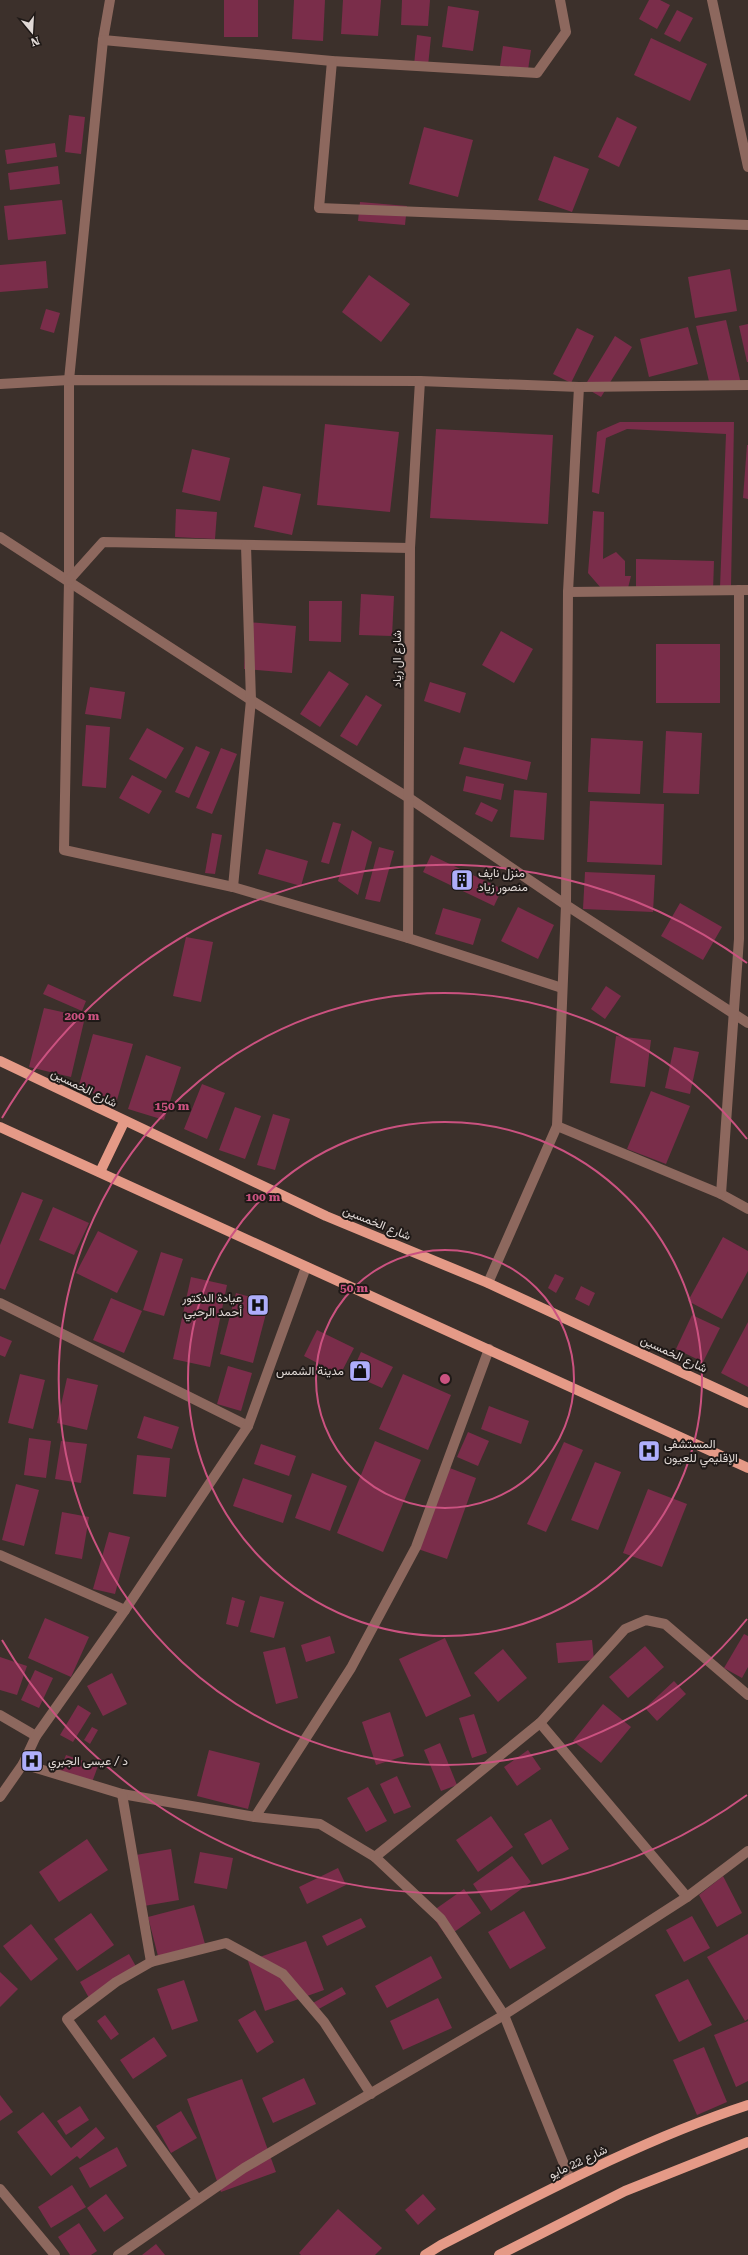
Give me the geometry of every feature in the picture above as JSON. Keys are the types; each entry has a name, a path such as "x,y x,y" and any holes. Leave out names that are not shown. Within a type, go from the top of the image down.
{"main road":[{"name":"شارع الخمسين","path":"0,1061 124,1122 326,1216 488,1283 748,1403"},
{"path":"100,1172 124,1122"},
{"path":"0,1127 748,1468"},
{"name":"شارع 22 مايو","path":"425,2255 441,2245 570,2179 713,2116 748,2105"},
{"path":"499,2255 625,2191 748,2142"}],"street":[{"path":"110,0 103,40 69,380 70,580 64,850 233,888 408,938 562,988"},
{"path":"103,40 332,61 538,73 566,32 560,0"},
{"path":"712,0 748,167"},
{"path":"332,61 319,208 748,225"},
{"path":"0,384 69,380 420,381 579,387 748,385"},
{"name":"شارع ال زياد","path":"408,938 410,548 420,381"},
{"path":"488,1283 557,1126 566,905 568,592 579,387"},
{"path":"0,537 70,580 251,700 409,798 566,905 748,1023"},
{"path":"70,580 103,542 246,546 410,548"},
{"path":"233,888 251,700 246,546"},
{"path":"568,592 743,590 744,939 735,1015 721,1194"},
{"path":"557,1126 721,1194 748,1208"},
{"path":"0,1798 23,1764 36,1736 125,1610 248,1426 306,1267"},
{"path":"0,1303 248,1426"},
{"path":"255,1817 351,1668 416,1547 489,1349"},
{"path":"0,1554 125,1610"},
{"path":"375,1857 540,1723 625,1629 646,1620 665,1624 748,1695"},
{"path":"0,1715 36,1736"},
{"path":"540,1723 687,1897"},
{"path":"23,1764 122,1794 255,1817 320,1824 375,1857 441,1919 504,2015 570,2179"},
{"path":"122,1794 152,1962"},
{"path":"118,2255 244,2168 504,2015 687,1897 748,1851"},
{"path":"197,2199 67,2020 116,1982 152,1962 226,1943 283,1974 324,2022 371,2094"},
{"path":"0,2189 55,2255"}],"building":[{"path":"224,0 258,0 258,37 224,37"},
{"path":"294,0 325,0 323,41 292,39"},
{"path":"343,0 381,0 378,36 341,34"},
{"path":"402,0 430,0 428,26 401,25"},
{"path":"649,0 660,0 670,5 657,29 639,19"},
{"path":"448,6 479,11 473,51 442,47"},
{"path":"677,10 693,18 680,42 664,34"},
{"path":"417,35 431,37 428,66 414,65"},
{"path":"651,38 707,64 690,101 634,75"},
{"path":"503,46 531,50 528,70 500,66"},
{"path":"69,115 85,117 81,154 65,152"},
{"path":"617,117 637,127 619,167 598,157"},
{"path":"424,127 473,140 458,197 409,184"},
{"path":"55,143 57,157 7,164 5,150"},
{"path":"554,156 589,169 572,212 538,200"},
{"path":"58,166 60,184 10,190 8,173"},
{"path":"62,200 66,234 8,240 4,206"},
{"path":"360,202 407,206 405,225 358,221"},
{"path":"46,261 48,288 0,292 0,265"},
{"path":"730,269 737,311 695,318 688,277"},
{"path":"369,275 410,304 381,342 342,312"},
{"path":"46,309 60,313 54,333 40,329"},
{"path":"726,320 741,384 711,390 696,326"},
{"path":"748,324 748,362 747,362 739,326"},
{"path":"688,327 698,364 649,377 640,339"},
{"path":"577,328 594,336 571,383 553,374"},
{"path":"615,336 632,347 601,397 584,387"},
{"path":"620,422 734,422 731,588 720,588 726,434 627,429 606,438 599,494 592,492 597,432"},
{"path":"325,424 399,432 390,512 317,505"},
{"path":"436,429 553,435 548,524 430,518"},
{"path":"748,445 748,499 743,498"},
{"path":"192,449 230,458 220,501 182,492"},
{"path":"263,486 301,494 292,535 254,527"},
{"path":"176,509 217,512 215,539 175,537"},
{"path":"593,511 604,512 603,559 616,552 625,561 625,576 631,576 627,592 607,595 588,573"},
{"path":"636,559 714,561 713,591 636,589"},
{"path":"361,594 394,596 392,636 359,635"},
{"path":"309,601 342,601 341,642 309,641"},
{"path":"247,622 296,626 292,673 244,669"},
{"path":"501,631 533,649 514,683 482,665"},
{"path":"656,644 720,644 720,703 656,703"},
{"path":"329,671 349,684 320,727 300,714"},
{"path":"430,682 466,693 460,713 424,701"},
{"path":"90,687 125,692 121,719 85,714"},
{"path":"366,695 382,705 357,746 340,736"},
{"path":"86,725 110,727 106,788 82,786"},
{"path":"147,728 184,748 166,779 129,759"},
{"path":"666,731 702,733 699,794 663,793"},
{"path":"591,738 643,741 640,794 588,792"},
{"path":"196,746 210,752 189,798 175,792"},
{"path":"464,747 531,762 527,780 459,764"},
{"path":"221,748 237,754 212,814 196,808"},
{"path":"132,775 162,791 149,814 119,798"},
{"path":"466,776 504,784 501,800 463,791"},
{"path":"514,790 547,793 544,840 510,837"},
{"path":"590,801 664,804 662,865 587,862"},
{"path":"481,802 498,810 492,822 475,814"},
{"path":"333,822 341,824 329,864 321,862"},
{"path":"352,830 372,842 358,895 338,881"},
{"path":"212,833 222,835 215,874 205,873"},
{"path":"379,847 394,851 380,902 365,899"},
{"path":"266,849 308,861 301,886 258,874"},
{"name":"منزل نايف منصور زياد","path":"431,855 502,889 494,906 423,872"},
{"path":"585,872 655,875 653,912 583,909"},
{"path":"680,903 722,927 703,960 661,936"},
{"path":"518,907 554,925 538,959 501,941"},
{"path":"443,908 481,919 473,945 435,934"},
{"path":"186,937 213,942 201,1002 173,996"},
{"path":"48,984 86,1001 82,1011 43,994"},
{"path":"606,986 621,996 605,1019 591,1009"},
{"path":"44,1008 85,1017 71,1077 29,1067"},
{"path":"93,1034 133,1044 117,1100 78,1089"},
{"path":"616,1036 651,1040 645,1087 610,1083"},
{"path":"674,1047 699,1052 690,1094 665,1088"},
{"path":"146,1055 181,1067 164,1120 128,1109"},
{"path":"202,1084 225,1093 207,1139 184,1129"},
{"path":"651,1091 690,1106 666,1164 627,1149"},
{"path":"235,1107 261,1116 245,1159 219,1150"},
{"path":"273,1114 290,1119 275,1170 257,1165"},
{"path":"22,1192 43,1200 5,1290 0,1288 0,1245"},
{"path":"53,1207 89,1223 74,1255 39,1240"},
{"path":"98,1231 138,1251 117,1293 76,1273"},
{"path":"723,1237 748,1251 748,1271 722,1319 688,1301"},
{"path":"161,1252 183,1259 164,1316 143,1310"},
{"path":"555,1274 564,1278 556,1293 548,1288"},
{"path":"191,1277 227,1285 210,1367 173,1359"},
{"path":"581,1286 595,1293 589,1306 575,1299"},
{"path":"236,1293 269,1302 253,1363 220,1354"},
{"path":"111,1298 142,1311 124,1353 93,1340"},
{"path":"692,1315 720,1328 703,1362 676,1349"},
{"path":"748,1322 748,1387 721,1373"},
{"path":"317,1330 354,1348 340,1375 304,1356"},
{"path":"0,1336 12,1341 5,1357 0,1355"},
{"path":"361,1352 393,1367 382,1388 351,1374"},
{"path":"228,1366 252,1373 241,1411 217,1404"},
{"path":"20,1374 45,1380 33,1429 8,1423"},
{"path":"403,1374 451,1395 428,1450 379,1429"},
{"path":"67,1378 98,1385 87,1430 57,1423"},
{"path":"489,1406 529,1421 521,1444 481,1429"},
{"path":"144,1416 179,1427 172,1449 137,1438"},
{"path":"468,1432 489,1441 478,1466 457,1457"},
{"path":"29,1438 51,1441 46,1478 24,1475"},
{"path":"61,1441 87,1444 81,1483 55,1479"},
{"path":"375,1441 421,1460 383,1552 337,1533"},
{"path":"564,1442 583,1450 546,1532 527,1524"},
{"path":"261,1444 296,1456 289,1476 254,1464"},
{"path":"137,1455 170,1458 166,1497 133,1494"},
{"path":"595,1462 621,1472 598,1530 571,1520"},
{"path":"447,1467 476,1478 447,1559 418,1549"},
{"path":"312,1473 347,1486 330,1531 295,1518"},
{"path":"243,1478 292,1495 283,1523 233,1506"},
{"path":"16,1484 39,1490 24,1546 2,1540"},
{"path":"648,1489 687,1504 662,1567 623,1553"},
{"path":"62,1512 89,1517 82,1559 55,1554"},
{"path":"109,1532 130,1537 115,1594 93,1589"},
{"path":"260,1596 284,1602 274,1638 250,1632"},
{"path":"232,1597 245,1601 238,1627 226,1624"},
{"path":"45,1618 89,1637 71,1677 28,1658"},
{"path":"744,1634 748,1636 748,1667 742,1678 724,1668"},
{"path":"330,1636 335,1653 306,1662 301,1645"},
{"path":"445,1638 471,1696 426,1717 399,1659"},
{"path":"592,1640 594,1660 558,1663 556,1643"},
{"path":"645,1646 664,1667 628,1698 609,1677"},
{"path":"285,1647 298,1698 276,1704 263,1652"},
{"path":"503,1649 527,1678 498,1702 474,1673"},
{"path":"0,1657 27,1666 17,1695 0,1690"},
{"path":"35,1670 53,1678 39,1708 21,1700"},
{"path":"112,1673 127,1704 103,1716 87,1686"},
{"path":"674,1681 686,1694 657,1721 645,1708"},
{"path":"603,1704 631,1727 601,1763 573,1741"},
{"path":"78,1705 91,1713 73,1742 60,1735"},
{"path":"390,1712 404,1756 376,1765 362,1722"},
{"path":"474,1714 487,1753 472,1758 459,1718"},
{"path":"92,1727 98,1730 90,1744 84,1740"},
{"path":"440,1743 457,1785 441,1791 424,1750"},
{"path":"209,1750 260,1763 248,1809 197,1796"},
{"path":"528,1750 541,1769 517,1786 504,1767"},
{"path":"66,1755 98,1766 91,1785 59,1774"},
{"path":"397,1776 411,1807 394,1814 380,1784"},
{"path":"368,1787 387,1821 366,1832 347,1798"},
{"path":"491,1816 513,1847 478,1872 456,1840"},
{"path":"551,1819 569,1849 542,1865 524,1834"},
{"path":"87,1839 108,1870 59,1902 39,1872"},
{"path":"171,1849 179,1900 138,1907 130,1856"},
{"path":"200,1852 233,1858 227,1889 194,1883"},
{"path":"512,1856 531,1882 491,1911 473,1884"},
{"path":"338,1868 346,1885 307,1904 299,1887"},
{"path":"723,1876 742,1913 717,1927 699,1895"},
{"path":"464,1889 481,1913 447,1937 430,1913"},
{"path":"194,1905 205,1944 158,1956 148,1917"},
{"path":"524,1911 546,1948 510,1969 488,1932"},
{"path":"91,1913 114,1945 77,1971 54,1939"},
{"path":"692,1916 710,1948 684,1962 666,1930"},
{"path":"361,1918 366,1927 327,1946 322,1936"},
{"path":"31,1924 58,1959 31,1981 3,1946"},
{"path":"748,1934 748,2019 745,2021 707,1957"},
{"path":"306,1941 324,1990 265,2011 248,1961"},
{"path":"129,1954 138,1970 89,1998 80,1982"},
{"path":"431,1956 442,1978 387,2008 375,1986"},
{"path":"0,1972 18,1989 0,2007"},
{"path":"688,1979 712,2025 679,2042 655,1995"},
{"path":"184,1980 198,2021 172,2030 157,1989"},
{"path":"342,1987 346,1994 315,2011 311,2004"},
{"path":"438,1998 452,2028 403,2050 390,2021"},
{"path":"255,2010 274,2042 257,2053 238,2020"},
{"path":"105,2015 119,2034 111,2040 97,2021"},
{"path":"748,2021 748,2081 736,2087 714,2035"},
{"path":"154,2037 167,2056 133,2079 120,2060"},
{"path":"704,2047 727,2102 697,2115 673,2060"},
{"path":"304,2078 316,2104 273,2123 262,2098"},
{"path":"242,2079 276,2172 221,2192 187,2099"},
{"path":"0,2095 13,2112 0,2121"},
{"path":"80,2106 89,2120 66,2135 57,2121"},
{"path":"181,2111 197,2138 171,2153 156,2126"},
{"path":"43,2112 71,2148 96,2127 105,2138 80,2159 77,2156 51,2176 17,2132"},
{"path":"117,2147 127,2166 90,2188 79,2168"},
{"path":"72,2185 86,2207 51,2228 38,2207"},
{"path":"106,2194 124,2218 104,2232 87,2208"},
{"path":"423,2194 436,2209 418,2225 405,2210"},
{"path":"338,2209 382,2248 375,2255 301,2255 299,2253"},
{"path":"79,2223 97,2251 91,2255 70,2255 58,2237"},
{"path":"156,2244 165,2255 142,2255"}],"place":[{"name":"منزل نايف منصور زياد","path":"462,880"},
{"name":"عيادة الدكتور أحمد الرحبي","path":"258,1305"},
{"name":"مدينة الشمس","path":"360,1371"},
{"name":"المستشفى الإقليمي للعيون","path":"649,1451"},
{"name":"د / عيسى الجبري","path":"32,1761"}]}
